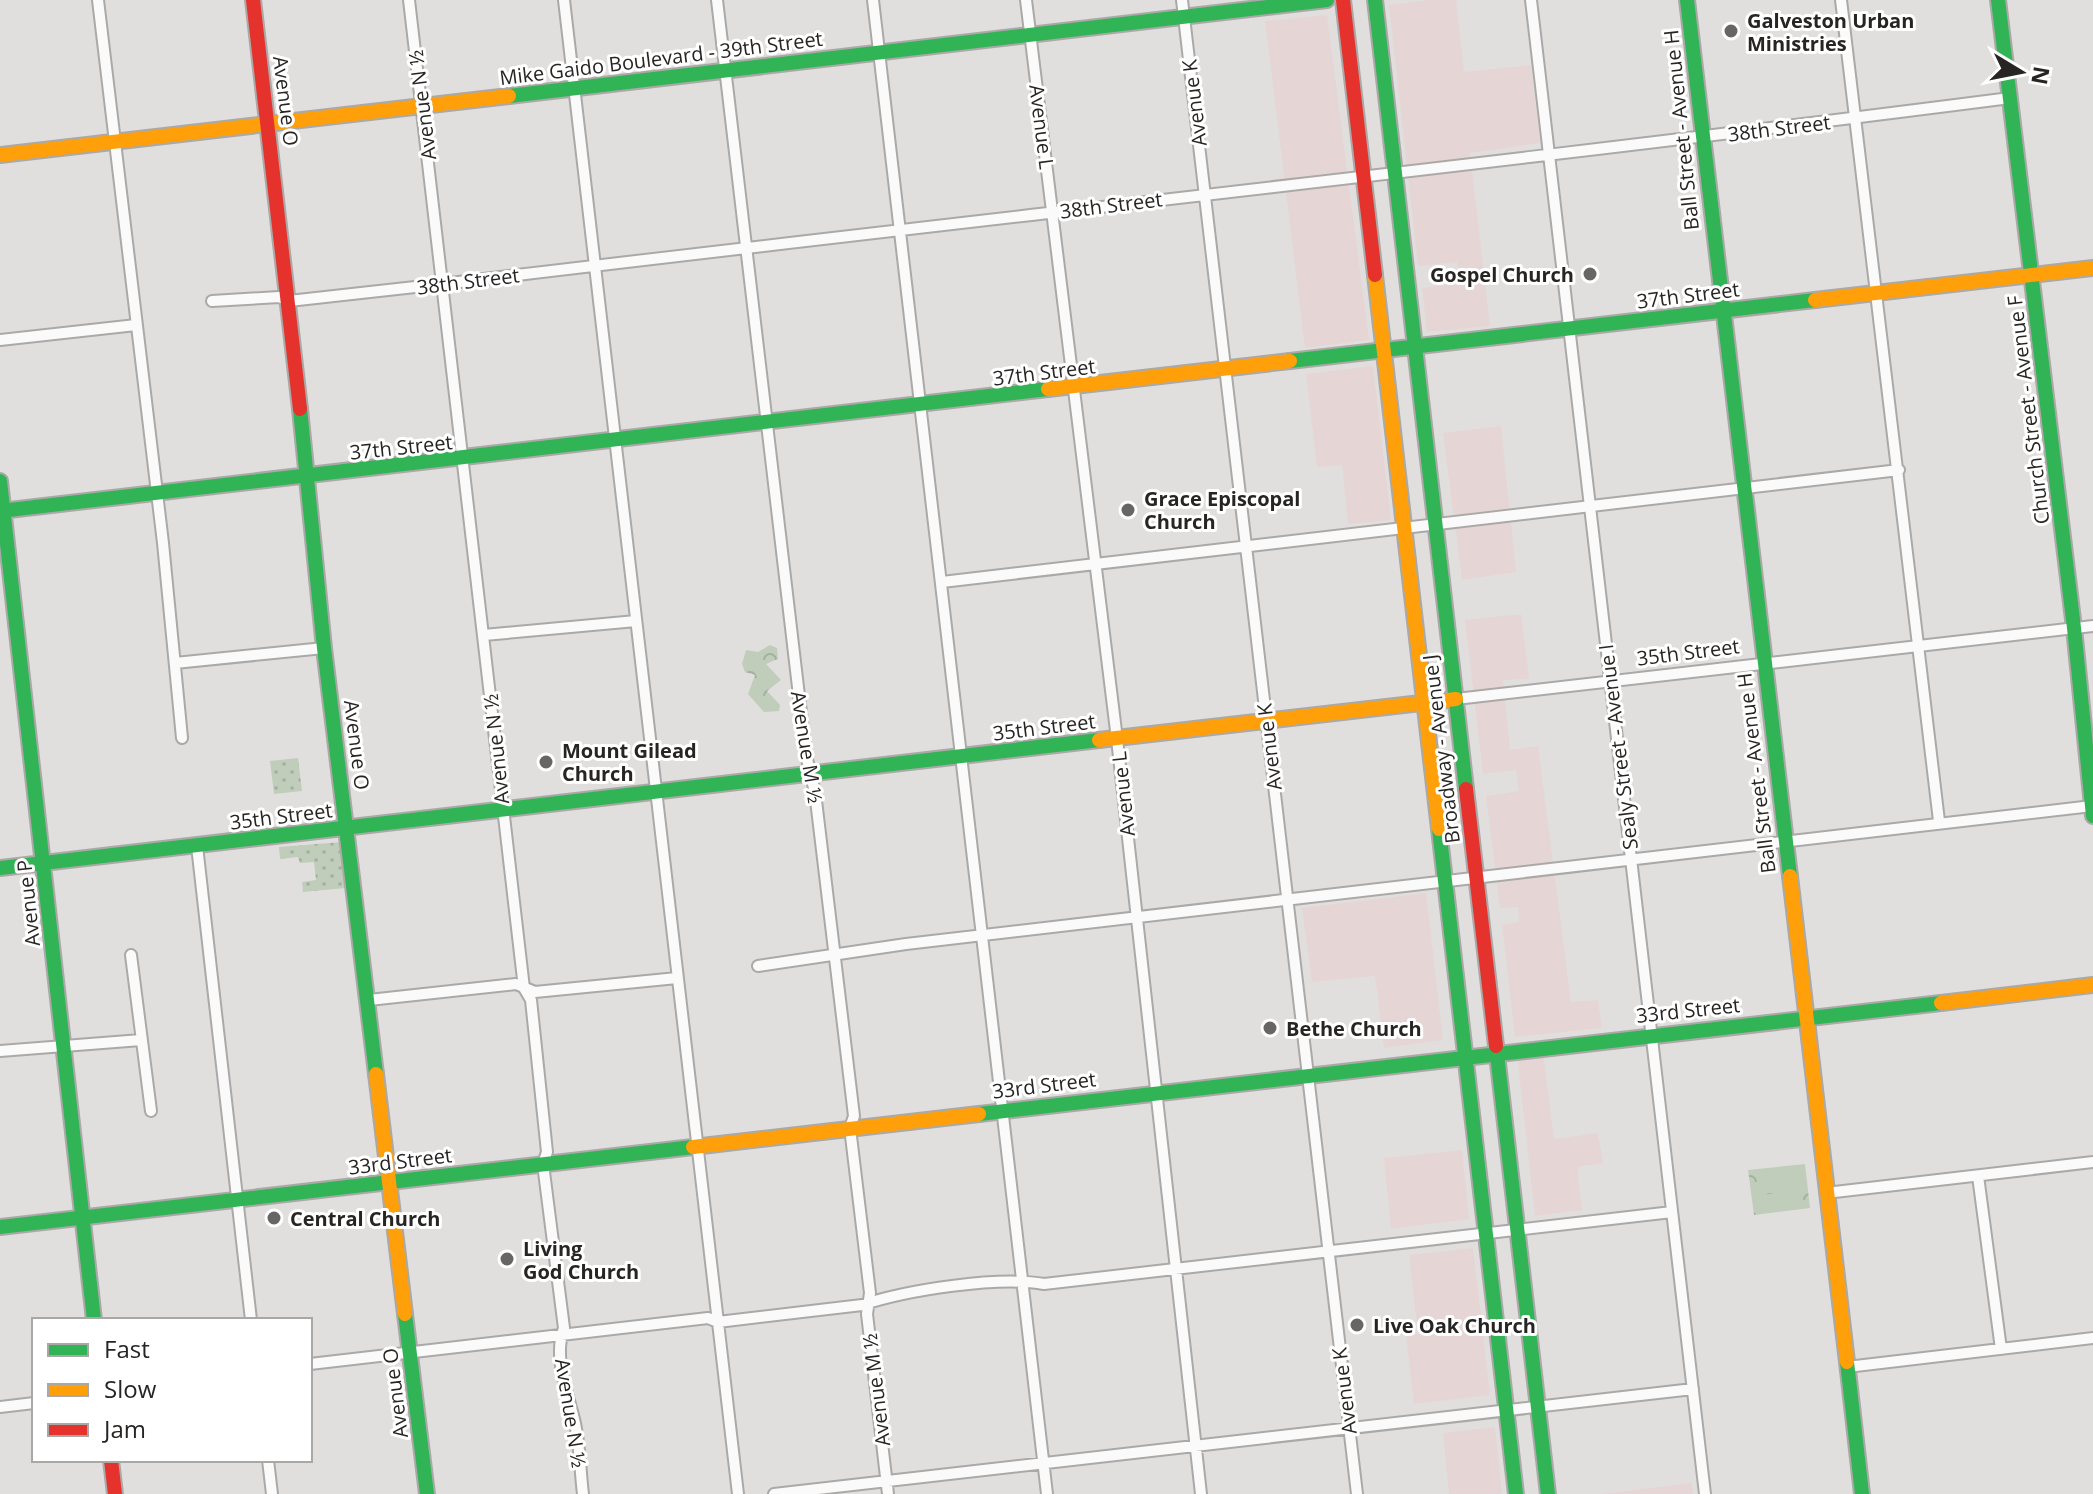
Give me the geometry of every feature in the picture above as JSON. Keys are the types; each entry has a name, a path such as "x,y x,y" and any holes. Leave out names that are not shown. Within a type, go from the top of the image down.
{"main road":[{"name":"Avenue O","path":"253,0 289,301 324,648 427,1494"},
{"name":"Mike Gaido Boulevard - 39th Street","path":"0,155 1327,0"},
{"name":"Broadway - Avenue J","path":"1343,0 1516,1494"},
{"name":"Broadway - Avenue J","path":"1375,0 1548,1494"},
{"name":"Ball Street - Avenue H","path":"1687,0 1862,1494"},
{"name":"Church Street - Avenue F","path":"1998,0 2074,628 2093,816"},
{"name":"37th Street","path":"2,511 462,460 2093,268"},
{"name":"Avenue P","path":"0,481 94,1318"},
{"name":"35th Street","path":"0,868 1456,699"},
{"name":"33rd Street","path":"0,1227 2093,985"},
{"path":"111,1462 115,1494"}],"street":[{"path":"98,0 157,495 182,738"},
{"name":"Avenue N ½","path":"409,0 524,988 531,1000 547,1152 543,1164 564,1325 566,1398 574,1419 583,1494"},
{"path":"564,0 738,1494"},
{"name":"Avenue M ½","path":"717,0 809,775 814,786 854,1116 850,1128 888,1494"},
{"path":"873,0 1047,1494"},
{"name":"Avenue L","path":"1026,0 1117,739 1201,1494"},
{"name":"Avenue K","path":"1182,0 1357,1494"},
{"name":"Sealy Street - Avenue I","path":"1531,0 1705,1494"},
{"path":"1841,0 1879,294 1939,821"},
{"name":"38th Street","path":"212,301 279,297 289,301 442,284 1394,171 1549,156 2010,98"},
{"path":"0,340 136,325"},
{"path":"942,582 1899,470"},
{"path":"484,635 636,621"},
{"name":"35th Street","path":"1456,699 2093,626"},
{"path":"175,663 324,648"},
{"path":"758,966 834,953 984,935 1939,821 2092,806"},
{"path":"197,846 251,1318"},
{"path":"131,955 151,1111"},
{"path":"369,1000 516,984 535,992 677,978"},
{"path":"0,1051 141,1040"},
{"path":"1826,1193 2093,1162"},
{"path":"1978,1176 2001,1349"},
{"path":"312,1364 708,1318 718,1322 868,1303 878,1297 1023,1281 1044,1284 1176,1270 1672,1212"},
{"path":"1847,1367 2093,1338"},
{"path":"774,1494 1693,1389"},
{"path":"0,1407 32,1403"},
{"path":"268,1462 272,1494"}],"shaded area":[{"path":"1456,0 1464,72 1531,65 1540,143 1470,153 1490,326 1427,332 1422,288 1460,282 1457,262 1418,266 1389,5"},
{"path":"1327,15 1369,340 1305,348 1265,21"},
{"path":"1373,366 1391,520 1348,524 1342,465 1317,467 1306,374"},
{"path":"1501,426 1516,572 1462,580 1443,433"},
{"path":"1521,614 1529,679 1503,680 1510,750 1538,746 1571,1002 1598,1000 1602,1028 1515,1037 1502,925 1519,922 1518,907 1500,908 1486,796 1519,791 1516,770 1483,774 1465,620"},
{"path":"1426,893 1443,1040 1384,1048 1375,976 1312,982 1302,908"},
{"path":"1543,1052 1554,1139 1598,1133 1603,1163 1577,1167 1582,1210 1535,1216 1517,1054"},
{"path":"1462,1150 1469,1219 1391,1229 1384,1158"},
{"path":"1473,1248 1490,1395 1414,1404 1406,1335 1418,1333 1409,1255"},
{"path":"1495,1427 1502,1494 1449,1494 1443,1433"},
{"path":"1692,1483 1693,1494 1600,1494"}],"green space":[{"path":"770,645 777,648 778,659 766,664 781,680 767,691 780,705 779,711 764,712 748,694 755,675 745,672 742,664 746,650 758,652"},
{"path":"298,758 302,791 274,794 270,761"},
{"path":"342,842 346,888 303,892 302,882 316,880 314,862 300,863 298,857 280,859 279,847"},
{"path":"1805,1164 1810,1208 1754,1215 1748,1170"},
{"path":"1796,1168 1798,1184 1761,1189 1759,1172"},
{"path":"1798,1190 1800,1207 1764,1211 1762,1195"}],"traffic: fast":[{"path":"509,96 1327,0"},
{"path":"1375,0 1466,789"},
{"path":"1687,0 1790,876"},
{"path":"1998,0 2074,628 2093,816"},
{"path":"1290,361 1815,300"},
{"path":"0,511 1048,389"},
{"path":"300,409 324,648 376,1074"},
{"path":"0,481 94,1318"},
{"path":"0,868 1099,740"},
{"path":"1439,829 1516,1494"},
{"path":"979,1114 1941,1003"},
{"path":"1496,1046 1548,1494"},
{"path":"0,1227 693,1147"},
{"path":"405,1314 427,1494"},
{"path":"1847,1362 1862,1494"}],"traffic: slow":[{"path":"0,155 509,96"},
{"path":"1815,300 2093,268"},
{"path":"1375,275 1439,829"},
{"path":"1048,389 1290,361"},
{"path":"1099,740 1456,699"},
{"path":"1790,876 1847,1362"},
{"path":"1941,1003 2093,985"},
{"path":"376,1074 405,1314"},
{"path":"693,1147 979,1114"}],"traffic: jam":[{"path":"253,0 300,409"},
{"path":"1343,0 1375,275"},
{"path":"1466,789 1496,1046"},
{"path":"111,1462 115,1494"}],"place":[{"name":"Galveston Urban Ministries","path":"1731,31"},
{"name":"Gospel Church","path":"1590,274"},
{"name":"Grace Episcopal Church","path":"1128,510"},
{"name":"Mount Gilead Church","path":"546,762"},
{"name":"Bethe Church","path":"1270,1028"},
{"name":"Central Church","path":"274,1218"},
{"name":"Living God Church","path":"507,1259"},
{"name":"Live Oak Church","path":"1357,1325"}]}
